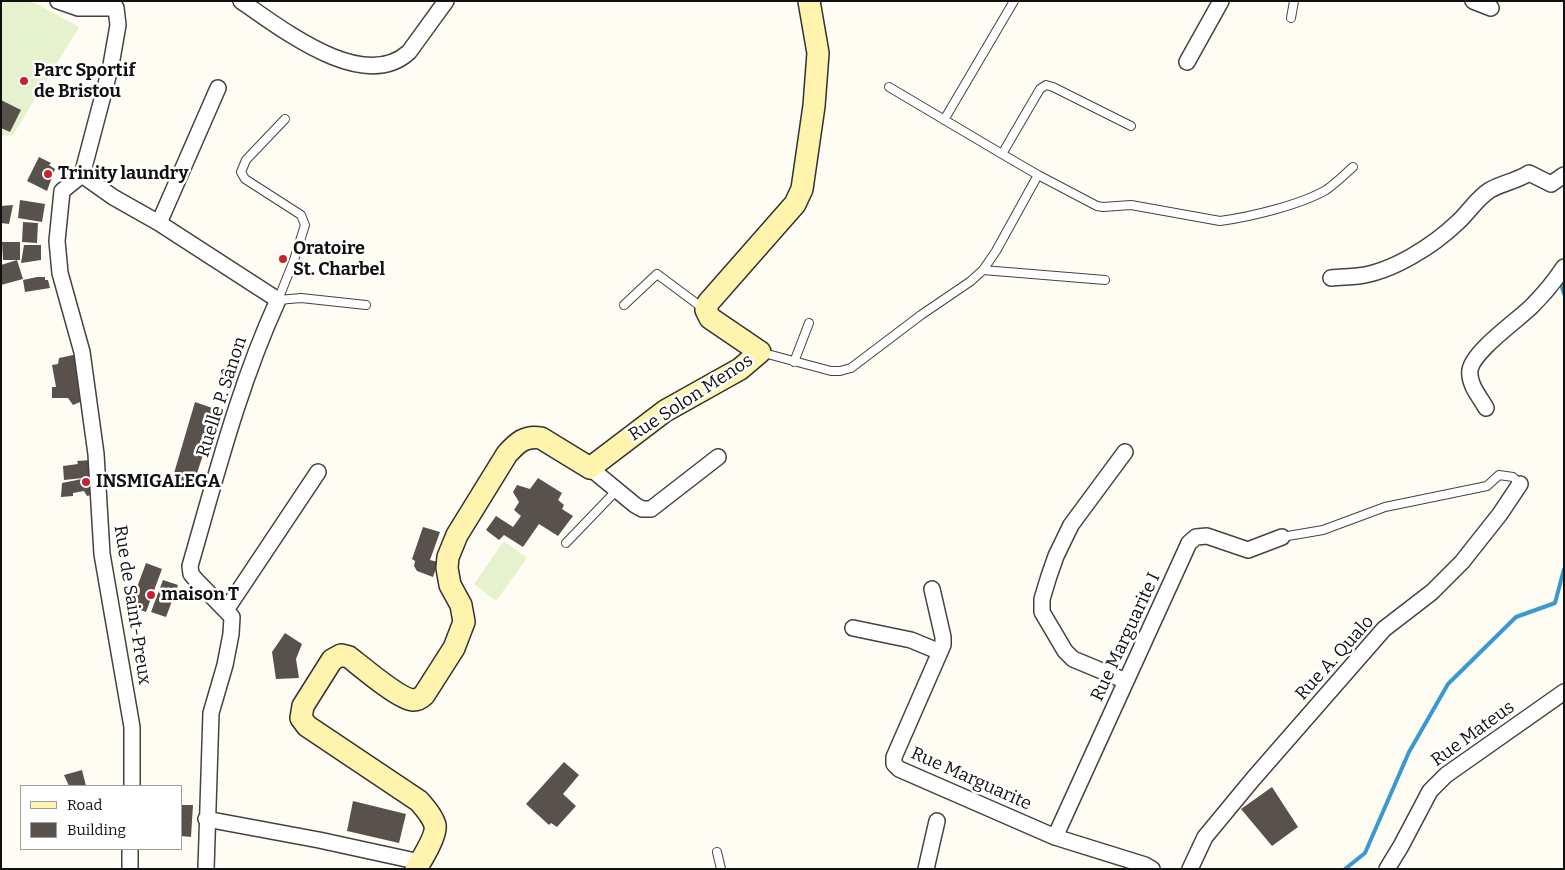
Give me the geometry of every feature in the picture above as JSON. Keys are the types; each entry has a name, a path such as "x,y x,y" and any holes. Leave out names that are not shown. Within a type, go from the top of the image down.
{"street":[{"path":"58,1 78,8 114,5 118,25 111,65 82,175 113,197 278,300"},
{"path":"241,1 317,50 342,60 372,66 390,64 402,59 410,52 446,1"},
{"path":"706,310 708,303 795,204 802,189 814,106 818,53 809,1"},
{"path":"1187,62 1221,1"},
{"path":"1473,1 1491,8"},
{"path":"159,224 218,88"},
{"path":"1331,278 1360,276 1394,266 1422,251 1458,223 1491,190 1529,173 1551,184 1564,175"},
{"name":"Rue de Saint-Preux","path":"82,175 62,191 57,241 60,273 82,352 96,454 102,554 132,727 132,785"},
{"path":"1486,408 1472,384 1470,369 1476,358 1491,342 1530,308 1550,287 1564,267"},
{"name":"Ruelle P. Sânon","path":"226,610 191,574 190,566 234,411 263,333 278,300"},
{"name":"Rue Solon Menos","path":"590,468 665,411 740,369 760,352 710,318 706,310"},
{"path":"206,819 320,840 418,865 434,833 435,825 430,814 419,801 307,726 301,718 303,706 332,660 341,656 349,657 400,695 412,700 419,700 424,695 454,648 464,622 461,605 450,585 447,568 448,557 457,535 507,454 524,438 541,438 590,468 642,509 651,509 718,457"},
{"path":"1125,452 1071,525 1049,576 1042,599 1042,612 1065,651 1073,659 1126,682"},
{"path":"206,869 206,819 211,713 225,665 231,634 232,617 226,610 318,472"},
{"name":"Rue A. Qualo","path":"1190,869 1205,837 1253,779 1384,629 1432,592 1462,562 1500,514 1520,484"},
{"name":"Rue Marguarite I","path":"1055,837 1189,543 1196,536 1207,536 1248,550 1282,537"},
{"name":"Rue Marguarite","path":"932,589 943,637 942,645 894,757 894,764 899,769 1055,837 1145,865 1152,869"},
{"path":"853,628 911,640 940,652"},
{"name":"Rue Mateus","path":"1387,869 1430,791 1446,775 1564,692"},
{"path":"926,869 938,821"},
{"path":"130,850 130,869"}],"lane":[{"path":"944,120 1014,1"},
{"path":"1290,18 1294,1"},
{"path":"1002,154 1040,89 1046,85 1054,87 1131,126"},
{"path":"889,87 1038,175 1097,206 1131,204 1220,221 1312,197 1328,188 1353,167"},
{"path":"285,119 246,160 241,172 245,179 301,215 305,225 294,260 278,300 301,298 366,305"},
{"path":"760,352 831,371 851,368 921,315 971,281 983,270 996,251 1038,175"},
{"path":"983,270 1105,280"},
{"path":"624,305 657,274 706,310"},
{"path":"794,362 809,323"},
{"path":"1282,537 1323,530 1384,506 1487,486 1499,475 1513,477 1520,484"},
{"path":"566,543 617,490"},
{"path":"718,852 721,869"}],"green space":[{"name":"Parc Sportif de Bristou","path":"1,1 28,1 79,27 13,135 1,136"},
{"path":"504,541 527,558 496,601 474,584"}],"building":[{"path":"1,100 21,110 10,132 1,128"},
{"path":"39,157 51,163 49,165 55,169 47,191 27,181"},
{"path":"20,200 45,204 42,222 18,218"},
{"path":"13,205 9,224 1,223 1,206"},
{"path":"23,222 38,223 37,243 22,242"},
{"path":"2,242 20,242 20,260 3,260"},
{"path":"24,245 41,245 41,260 21,263"},
{"path":"17,260 23,279 1,285 1,265"},
{"path":"45,277 50,288 25,292 23,280"},
{"path":"78,354 85,400 73,405 68,398 52,398 52,387 56,387 52,365 58,364 59,358"},
{"path":"195,402 218,410 193,485 172,480"},
{"path":"91,460 93,477 64,480 63,466 78,464 77,461"},
{"path":"92,477 95,494 87,496 84,491 73,493 73,496 61,497 62,483"},
{"path":"538,478 562,493 558,500 564,505 562,509 573,516 558,536 539,524 523,547 504,535 499,540 486,530 496,516 513,527 521,516 514,510 519,502 513,492 517,485 530,489"},
{"path":"423,527 440,532 430,560 438,562 433,577 417,571 414,566 415,561 412,559"},
{"path":"146,563 162,569 146,612 130,606"},
{"path":"163,580 178,585 166,617 151,612"},
{"path":"285,633 302,644 296,659 299,678 276,679 272,652"},
{"path":"564,762 579,775 563,794 576,806 557,827 551,823 549,825 526,804"},
{"path":"82,770 86,785 69,785 64,775"},
{"path":"1272,787 1298,827 1272,846 1241,809"},
{"path":"353,801 406,814 399,843 347,831"},
{"path":"182,805 193,805 191,837 182,836"}],"waterway":[{"path":"1560,281 1564,294"},
{"path":"1345,869 1365,853 1409,752 1448,684 1516,617 1555,603 1564,569"}],"place":[{"name":"Parc Sportif de Bristou","path":"24,81"},
{"name":"Trinity laundry","path":"48,174"},
{"name":"Oratoire St. Charbel","path":"283,259"},
{"name":"INSMIGALEGA","path":"86,482"},
{"name":"maison T","path":"151,595"}]}
